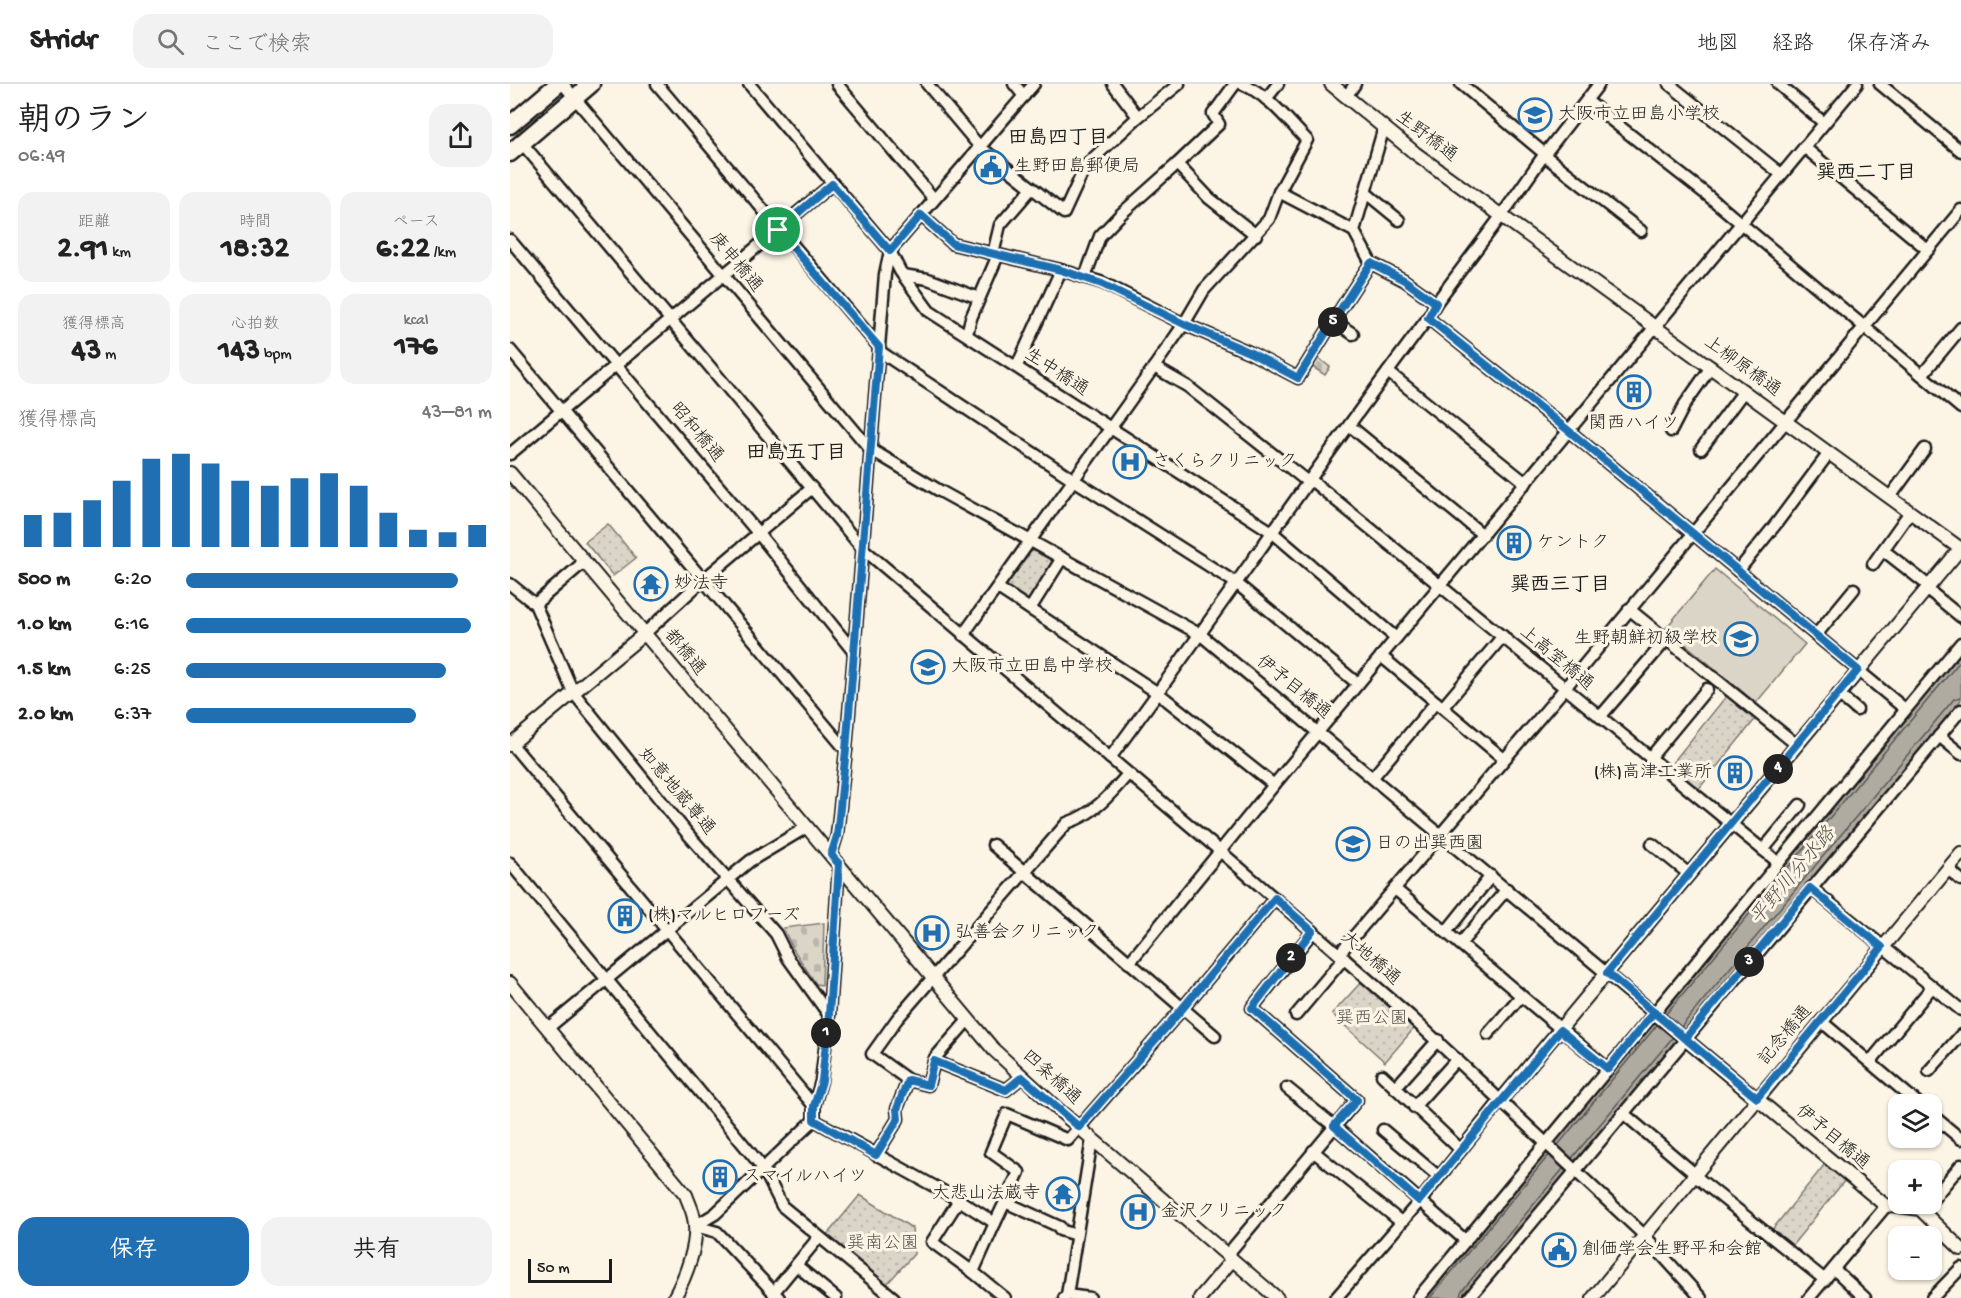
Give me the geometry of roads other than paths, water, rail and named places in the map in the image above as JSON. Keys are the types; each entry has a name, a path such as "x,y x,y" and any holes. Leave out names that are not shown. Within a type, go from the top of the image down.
{"main road":[{"path":"510,125 558,84"},
{"path":"516,148 591,84"}],"street":[{"name":"庚申橋通","path":"563,84 870,449"},
{"path":"657,84 879,349 1074,480 1236,583 1358,684"},
{"name":"生中橋通","path":"748,84 890,251 903,275 929,311 1272,532 1396,638"},
{"path":"837,84 934,199"},
{"path":"927,84 980,147 1064,213 1086,165 1138,117 1179,84"},
{"path":"1014,84 1024,96"},
{"path":"695,1226 715,1214 814,1120 814,1106 822,1081 829,1015 835,860 885,274 890,251 1034,84"},
{"path":"1113,84 1138,117"},
{"path":"1085,277 1100,236 1120,214 1219,124 1213,114 1235,84"},
{"path":"963,635 1154,367 1204,290 1269,219 1279,192 1307,140 1266,99 1251,87 1242,84"},
{"path":"1266,99 1278,84"},
{"name":"生野橋通","path":"1331,84 1415,153 1502,215"},
{"path":"1346,96 1355,84"},
{"path":"1461,84 1641,231"},
{"path":"1110,758 1201,635 1272,532 1544,154 1599,84"},
{"path":"1668,84 1781,174"},
{"path":"1778,84 1824,123"},
{"path":"1130,963 1274,785 1857,84"},
{"path":"1880,84 1961,151"},
{"path":"1587,100 1740,223 1961,408"},
{"path":"1354,231 1384,127"},
{"path":"1804,147 1928,250"},
{"name":"大地橋通","path":"516,148 670,319 862,549 1342,956 1438,1040 1575,1169"},
{"path":"1177,164 1209,198 1256,235"},
{"path":"510,454 832,184"},
{"path":"967,334 970,318 995,255 1000,225 1032,188"},
{"path":"1279,192 1354,231 1371,263 1404,280 1436,303"},
{"path":"1366,193 1399,220"},
{"path":"1296,1015 1395,889 1565,688 1961,210"},
{"path":"921,215 953,244 1085,277 1251,353 1298,378 1371,263"},
{"name":"上柳原橋通","path":"1502,215 1961,548"},
{"name":"昭和橋通","path":"510,240 758,533 853,651"},
{"path":"1017,366 1061,270"},
{"path":"903,275 928,279 979,298"},
{"path":"1428,318 1569,431 1905,710"},
{"path":"1334,321 1353,334"},
{"path":"1922,375 1961,328"},
{"path":"510,350 846,750"},
{"name":"上高室橋通","path":"1154,367 1187,386 1310,481 1441,585 1779,863"},
{"path":"1671,431 1685,404 1711,367"},
{"path":"1388,372 1526,483"},
{"path":"1701,449 1744,391"},
{"path":"1350,426 1483,535"},
{"name":"伊予目橋通","path":"870,449 940,491 1201,635 1886,1206"},
{"path":"1890,497 1925,449"},
{"path":"1738,571 1829,453"},
{"name":"都橋通","path":"510,473 835,860"},
{"path":"812,488 703,580 644,634 511,743 814,1106"},
{"path":"1873,564 1910,512"},
{"path":"1336,1298 1961,548"},
{"path":"1883,550 1961,617"},
{"path":"1030,609 1062,558"},
{"path":"535,604 584,562"},
{"name":"如意地蔵尊通","path":"510,584 535,604 573,692 687,833 776,934 788,958 829,1015"},
{"path":"998,588 1158,693 1274,785"},
{"path":"1816,635 1854,590"},
{"path":"1629,609 1797,745"},
{"path":"1372,777 1503,636"},
{"path":"1600,717 1667,639"},
{"path":"1419,1298 1961,642"},
{"path":"1381,656 1504,759"},
{"path":"1650,758 1707,689"},
{"path":"1839,694 1857,710"},
{"path":"1468,1298 1961,710"},
{"path":"1939,736 1961,754"},
{"path":"968,1020 935,1058 928,1085 908,1080 872,1054 897,1019 1067,822 1079,819 1100,806 1128,774"},
{"path":"1763,850 1800,805"},
{"path":"548,1029 750,861 807,826"},
{"path":"1652,844 1689,874"},
{"path":"993,845 1215,1036"},
{"name":"記念橋通","path":"1593,1298 1961,853"},
{"name":"四条橋通","path":"835,860 994,1050 1079,1127 1277,1298"},
{"path":"510,863 763,1168 782,1206 894,1298"},
{"path":"1948,869 1961,879"},
{"path":"1446,932 1491,876"},
{"path":"1810,888 1961,1010"},
{"path":"1395,889 1608,1069"},
{"path":"1460,944 1507,889"},
{"path":"973,1272 1019,1172 991,1152 1007,1114 1068,1140 1275,898"},
{"path":"1200,1298 1229,1257 1313,1151 1357,1100 1252,1008 1312,931"},
{"path":"510,983 686,1196 695,1226 690,1262 674,1298"},
{"path":"1870,1062 1932,987"},
{"path":"1488,1034 1521,996"},
{"path":"1821,1021 1907,1094"},
{"path":"1929,1071 1961,1035"},
{"path":"1395,1088 1438,1040"},
{"path":"1414,1107 1457,1059"},
{"path":"934,1061 1006,1090 1022,1077"},
{"path":"1382,1075 1461,1150"},
{"path":"876,1155 898,1119 897,1109 908,1080"},
{"path":"1287,1088 1466,1241"},
{"path":"1623,1113 1825,1280"},
{"path":"814,1120 959,1200 995,1223"},
{"path":"1942,1123 1961,1139"},
{"path":"1383,1130 1439,1177"},
{"path":"1092,1138 1065,1297 1102,1298"},
{"path":"1313,1151 1401,1222"},
{"path":"1942,1187 1961,1165"},
{"path":"1575,1169 1644,1235 1701,1298"},
{"path":"959,1200 932,1242 1005,1298"},
{"path":"1005,1202 1060,1227 1060,1230 1076,1235"},
{"path":"1809,1298 1886,1206"},
{"path":"1935,1214 1961,1249"},
{"path":"695,1226 717,1232 776,1295 796,1265 819,1237"},
{"path":"796,1265 836,1298"},
{"path":"1932,1298 1961,1268"},
{"path":"1833,1269 1865,1298"}],"water":[{"name":"平野川分水路","path":"1961,651 1961,700 1464,1298 1422,1298"}],"place":[{"name":"大阪市立田島小学校","path":"1535,115"},
{"name":"生野田島郵便局","path":"991,167"},
{"name":"関西ハイツ","path":"1634,392"},
{"name":"さくらクリニック","path":"1130,462"},
{"name":"ケントク","path":"1514,543"},
{"name":"妙法寺","path":"651,584"},
{"name":"生野朝鮮初級学校","path":"1741,639"},
{"name":"大阪市立田島中学校","path":"928,667"},
{"name":"(株)高津工業所","path":"1735,773"},
{"name":"日の出巽西園","path":"1353,844"},
{"name":"(株)マルヒロフーズ","path":"625,916"},
{"name":"弘善会クリニック","path":"932,933"},
{"name":"スマイルハイツ","path":"720,1177"},
{"name":"大悲山法蔵寺","path":"1063,1194"},
{"name":"金沢クリニック","path":"1138,1212"},
{"name":"創価学会生野平和会館","path":"1559,1250"}],"district":[{"name":"田島四丁目","path":"1058,139"},
{"name":"巽西二丁目","path":"1866,174"},
{"name":"田島五丁目","path":"796,454"},
{"name":"巽西三丁目","path":"1560,586"}],"park label":[{"name":"巽西公園","path":"1372,1019"},
{"name":"巽南公園","path":"883,1244"}]}
